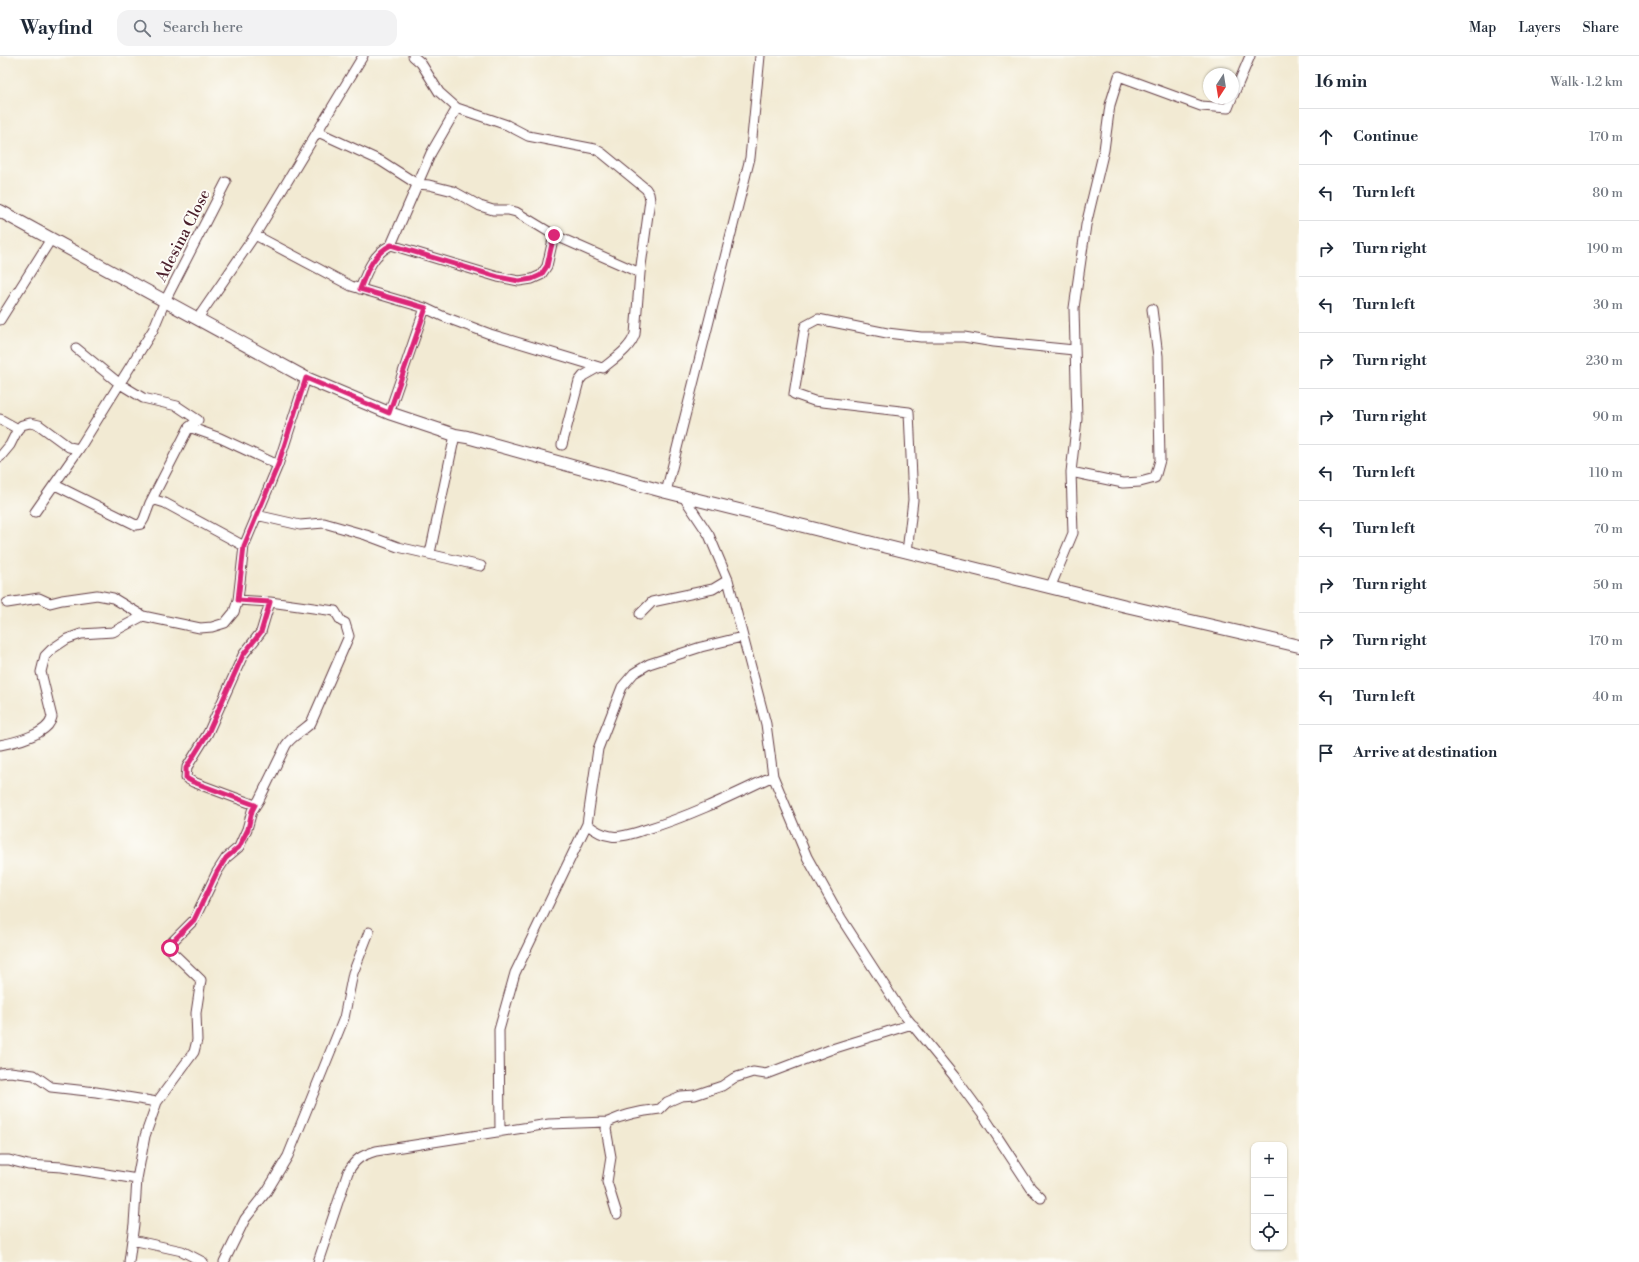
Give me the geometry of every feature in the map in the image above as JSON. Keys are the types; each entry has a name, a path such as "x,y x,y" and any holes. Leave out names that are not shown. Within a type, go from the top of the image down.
{"main road":[{"path":"0,211 306,378 389,413 455,435 666,492 1050,588 1299,646"}],"street":[{"path":"198,318 255,235 318,132 362,56"},
{"path":"255,235 351,286 426,308 442,316 490,334 599,367 603,368 632,342 635,334 640,272 650,200 646,189 595,149 528,136 507,126 457,108 439,92 421,62 413,56"},
{"path":"666,492 750,158 760,56"},
{"path":"1239,83 1250,56"},
{"path":"1050,588 1073,533 1070,472 1076,419 1074,308 1086,225 1104,150 1110,105 1120,76 1201,106 1228,108 1230,104"},
{"path":"360,289 367,270 376,256 382,250 391,245 431,153 457,108"},
{"path":"318,132 381,161 417,184 429,185 453,191 480,206 493,210 508,210 516,212 554,235 640,272"},
{"name":"Adesina Close","path":"35,512 79,449 153,330 165,301 226,182"},
{"path":"391,245 498,277 519,281 532,279 541,275 547,266 554,235"},
{"path":"0,320 51,239"},
{"path":"389,413 426,308"},
{"path":"1070,472 1123,483 1140,482 1155,478 1160,460 1160,444 1158,356 1152,309"},
{"path":"907,552 913,500 909,412 814,401 794,394 805,326 818,319 921,337 964,337 994,342 1074,350"},
{"path":"55,485 136,525 140,524 144,519 150,503 189,427 198,420 176,406 143,398 120,384 76,348"},
{"path":"562,445 579,381 583,376 599,367"},
{"path":"7,603 39,598 50,603 97,595 113,598 142,616 200,628 212,627 225,623 234,612 238,600 244,546 278,465 306,378"},
{"path":"0,419 18,429"},
{"path":"0,457 10,445 18,429 22,425 30,423 39,425 69,447 79,449"},
{"path":"189,427 220,438 278,465"},
{"path":"430,553 455,435"},
{"path":"683,496 709,535 728,580 766,724 773,776 807,858 841,918 901,1011 967,1094 1032,1188 1041,1198"},
{"path":"150,503 155,500 165,503 244,546"},
{"path":"256,515 300,525 324,523 366,534 398,547 430,553 481,566"},
{"path":"640,614 652,602 713,589 728,580"},
{"path":"129,1262 137,1179 145,1136 158,1102 194,1052 197,1040 196,1013 201,980 174,954 171,950 170,944 194,920 217,872 226,858 239,847 248,829 252,811 286,745 290,740 305,730 311,723 349,636 345,623 341,621 335,611 270,602 238,600"},
{"path":"255,805 193,782 186,778 185,773 186,768 208,733 243,655 261,632 270,602"},
{"path":"0,745 16,742 46,728 51,722 52,717 41,672 45,656 52,649 67,639 81,634 113,632 142,616"},
{"path":"500,1132 499,1030 501,1022 515,973 587,824 598,749 622,687 634,673 648,664 701,647 742,637"},
{"path":"587,824 598,833 611,836 629,834 681,817 773,776"},
{"path":"224,1262 245,1219 267,1191 288,1156 344,1018 353,973 369,932"},
{"path":"318,1262 348,1172 353,1163 359,1157 376,1151 549,1124 608,1122 641,1111 660,1109 667,1102 681,1096 695,1095 722,1086 734,1078 753,1072 766,1074 832,1049 912,1024"},
{"path":"0,1073 10,1072 34,1075 45,1085 51,1087 96,1092 158,1102"},
{"path":"608,1122 606,1128 611,1157 606,1182 617,1214"},
{"path":"0,1160 9,1160 28,1165 62,1167 137,1179"},
{"path":"132,1240 182,1251 203,1262"}],"route":[{"path":"170,948 170,944 194,920 217,872 226,858 239,847 248,829 255,805 193,782 186,778 185,773 186,768 208,733 243,655 261,632 270,602 238,600 244,546 278,465 288,430 306,378 389,413 426,308 360,289 367,270 382,250 391,245 498,277 519,281 532,279 541,275 547,266 554,235"}]}
